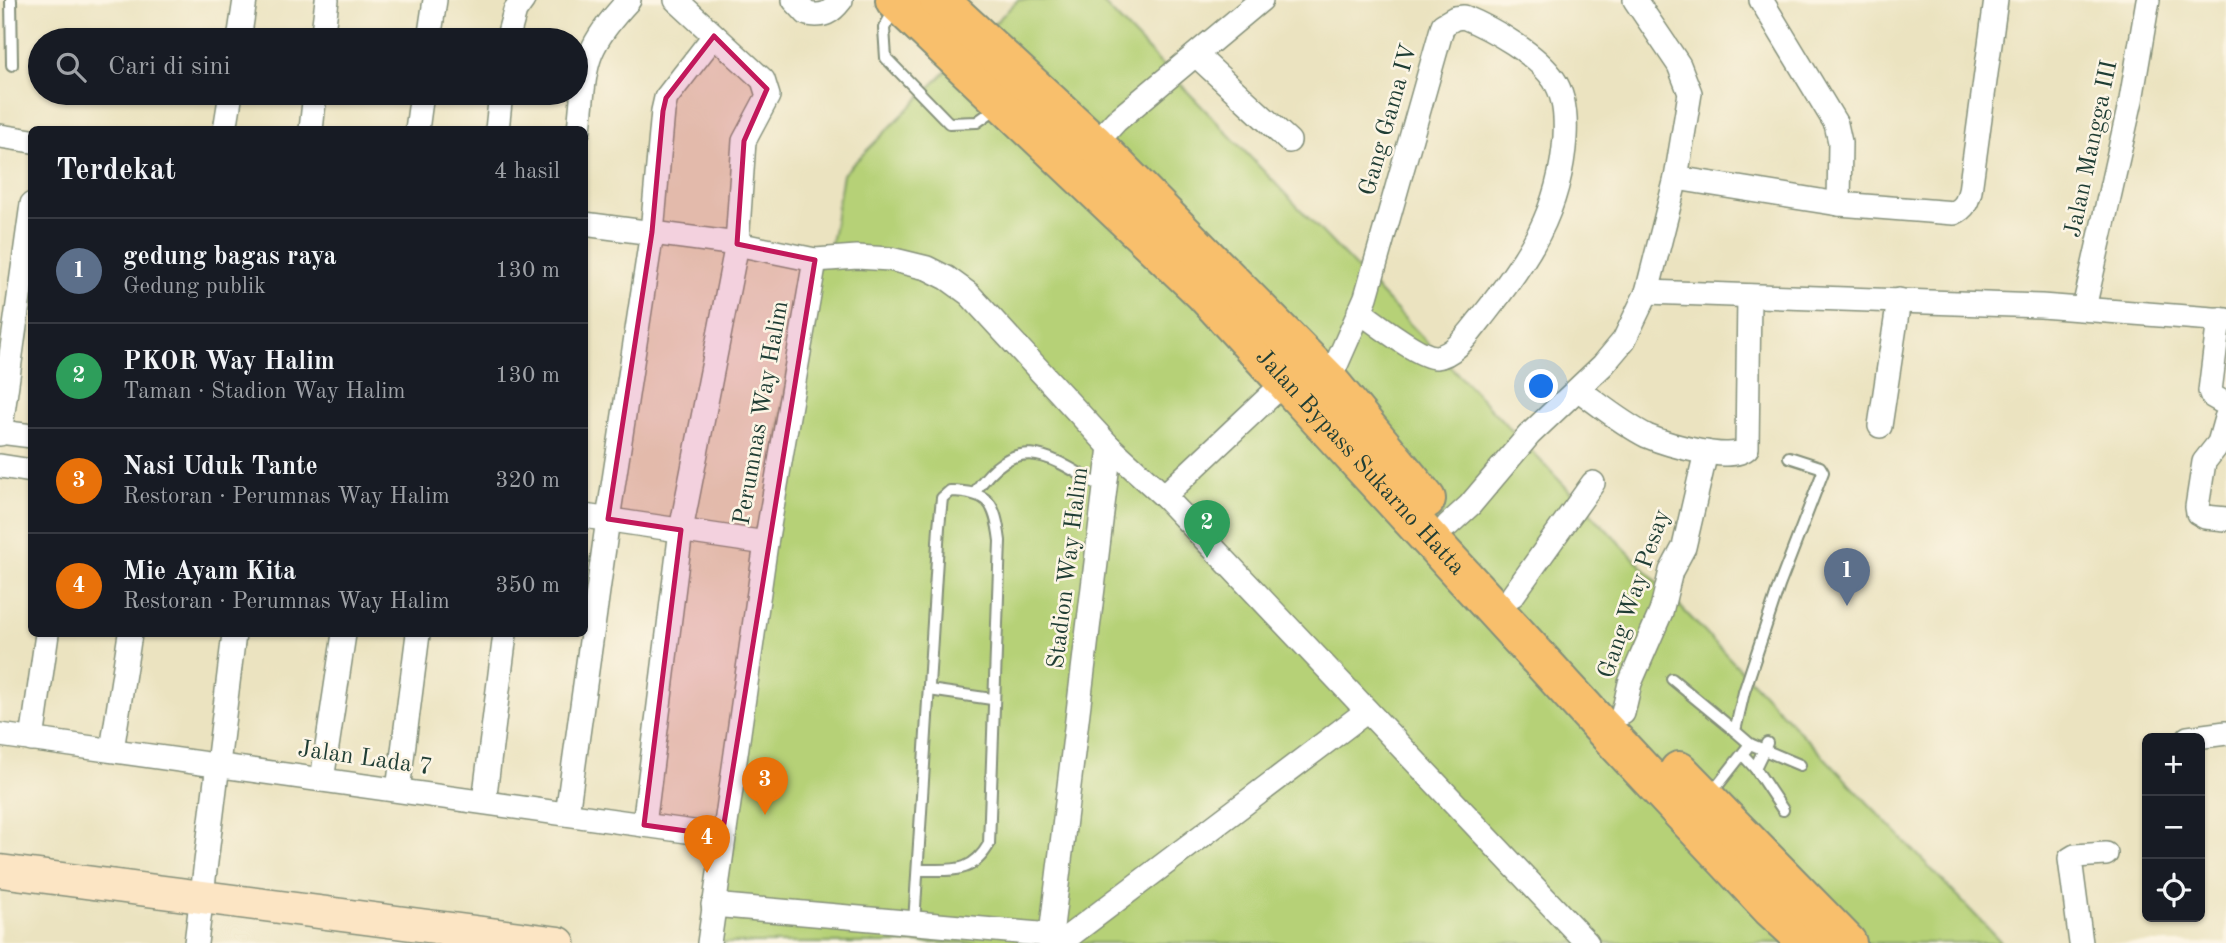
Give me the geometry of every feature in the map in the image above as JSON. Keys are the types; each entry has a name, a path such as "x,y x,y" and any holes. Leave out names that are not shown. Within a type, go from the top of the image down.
{"highway":[{"name":"Jalan Bypass Sukarno Hatta","path":"939,0 1095,144 1329,382 1448,525 1623,713 1847,943"},
{"name":"Jalan Bypass Sukarno Hatta","path":"897,2 1204,293 1770,908 1808,943"}],"street":[{"path":"241,28 245,0"},
{"path":"324,28 327,0"},
{"path":"431,28 435,0"},
{"path":"510,28 515,11 523,0"},
{"path":"588,53 601,30 629,0"},
{"path":"644,825 681,530 737,244 744,141 768,96 763,80 676,0"},
{"path":"794,0 807,14 822,16 833,11 841,0"},
{"path":"1095,144 1116,121 1261,0"},
{"path":"1448,525 1470,505 1529,435 1578,390 1624,340 1647,292 1676,178 1690,93 1679,65 1635,0"},
{"path":"1761,0 1836,124 1840,142 1839,204"},
{"path":"1676,178 1839,204 1954,213 1966,205 1996,0"},
{"name":"Jalan Mangga III","path":"2084,308 2131,100 2148,0"},
{"name":"Gang Gama IV","path":"1329,382 1359,312 1443,25 1464,17 1516,46 1555,81 1566,115 1559,187 1546,224 1511,280 1464,339 1447,354 1428,356 1359,312"},
{"path":"567,814 652,232 666,98 713,36"},
{"path":"1195,54 1289,141"},
{"path":"226,126 228,105"},
{"path":"311,126 314,105"},
{"path":"417,126 420,105"},
{"path":"497,126 500,105"},
{"path":"579,126 582,105"},
{"path":"0,136 28,140"},
{"path":"588,224 737,244 815,260 857,257 890,259 927,268 947,278 988,313 1110,447"},
{"path":"28,233 0,433 28,436"},
{"name":"Perumnas Way Halim","path":"709,943 722,836 766,543 815,260"},
{"path":"1647,292 2084,308 2222,320 2210,391 2212,396 2226,404"},
{"path":"1578,390 1649,437 1706,452 1736,455 1747,448 1749,296"},
{"path":"1880,426 1899,300"},
{"path":"1164,496 1284,383"},
{"path":"2226,418 2219,443 2204,462 2197,507 2198,513 2206,517 2226,519"},
{"name":"Stadion Way Halim","path":"1054,941 1110,447"},
{"name":"Stadion Way Halim","path":"1110,447 1164,496 1587,943"},
{"name":"Gang Way Pesay","path":"1623,713 1630,683 1661,612 1671,571 1684,547 1706,452"},
{"path":"0,466 28,470"},
{"path":"1513,595 1593,483"},
{"path":"588,516 766,543"},
{"path":"32,740 47,637"},
{"path":"112,750 130,637"},
{"path":"196,943 234,637"},
{"path":"323,780 344,637"},
{"path":"398,790 418,637"},
{"path":"484,803 505,637"},
{"path":"713,905 914,923 1054,941 1367,710"},
{"path":"2205,736 2226,733"},
{"name":"Jalan Lada 7","path":"0,735 722,836"},
{"path":"2081,943 2070,859 2106,854"},
{"path":"0,871 559,943"}],"lane":[{"path":"11,0 12,65"},
{"path":"897,2 884,28 886,58 948,123 977,122 1003,103"},
{"path":"975,492 991,469 1010,457 1027,453 1055,460 1105,489"},
{"path":"1735,731 1744,692 1779,586 1823,472 1820,467 1789,457"},
{"path":"914,923 942,498 950,491 975,492 992,505 1000,541 992,699 989,844 979,862 964,869 918,870"},
{"path":"1672,679 1750,744 1765,747 1800,765"},
{"path":"929,690 992,699"},
{"path":"1707,800 1750,744"},
{"path":"1755,768 1765,747"},
{"path":"1743,755 1783,810"}],"highlighted area":[{"path":"714,36 767,89 744,141 737,244 815,260 722,836 644,825 681,530 608,519 652,232 663,111 666,98"}],"green space":[{"path":"1018,0 1100,0 2002,943 704,943 802,278 828,261 843,174"}],"place":[{"name":"PKOR Way Halim","path":"1207,558"},
{"name":"gedung bagas raya","path":"1847,606"},
{"name":"Nasi Uduk Tante","path":"765,815"},
{"name":"Mie Ayam Kita","path":"707,873"}]}
